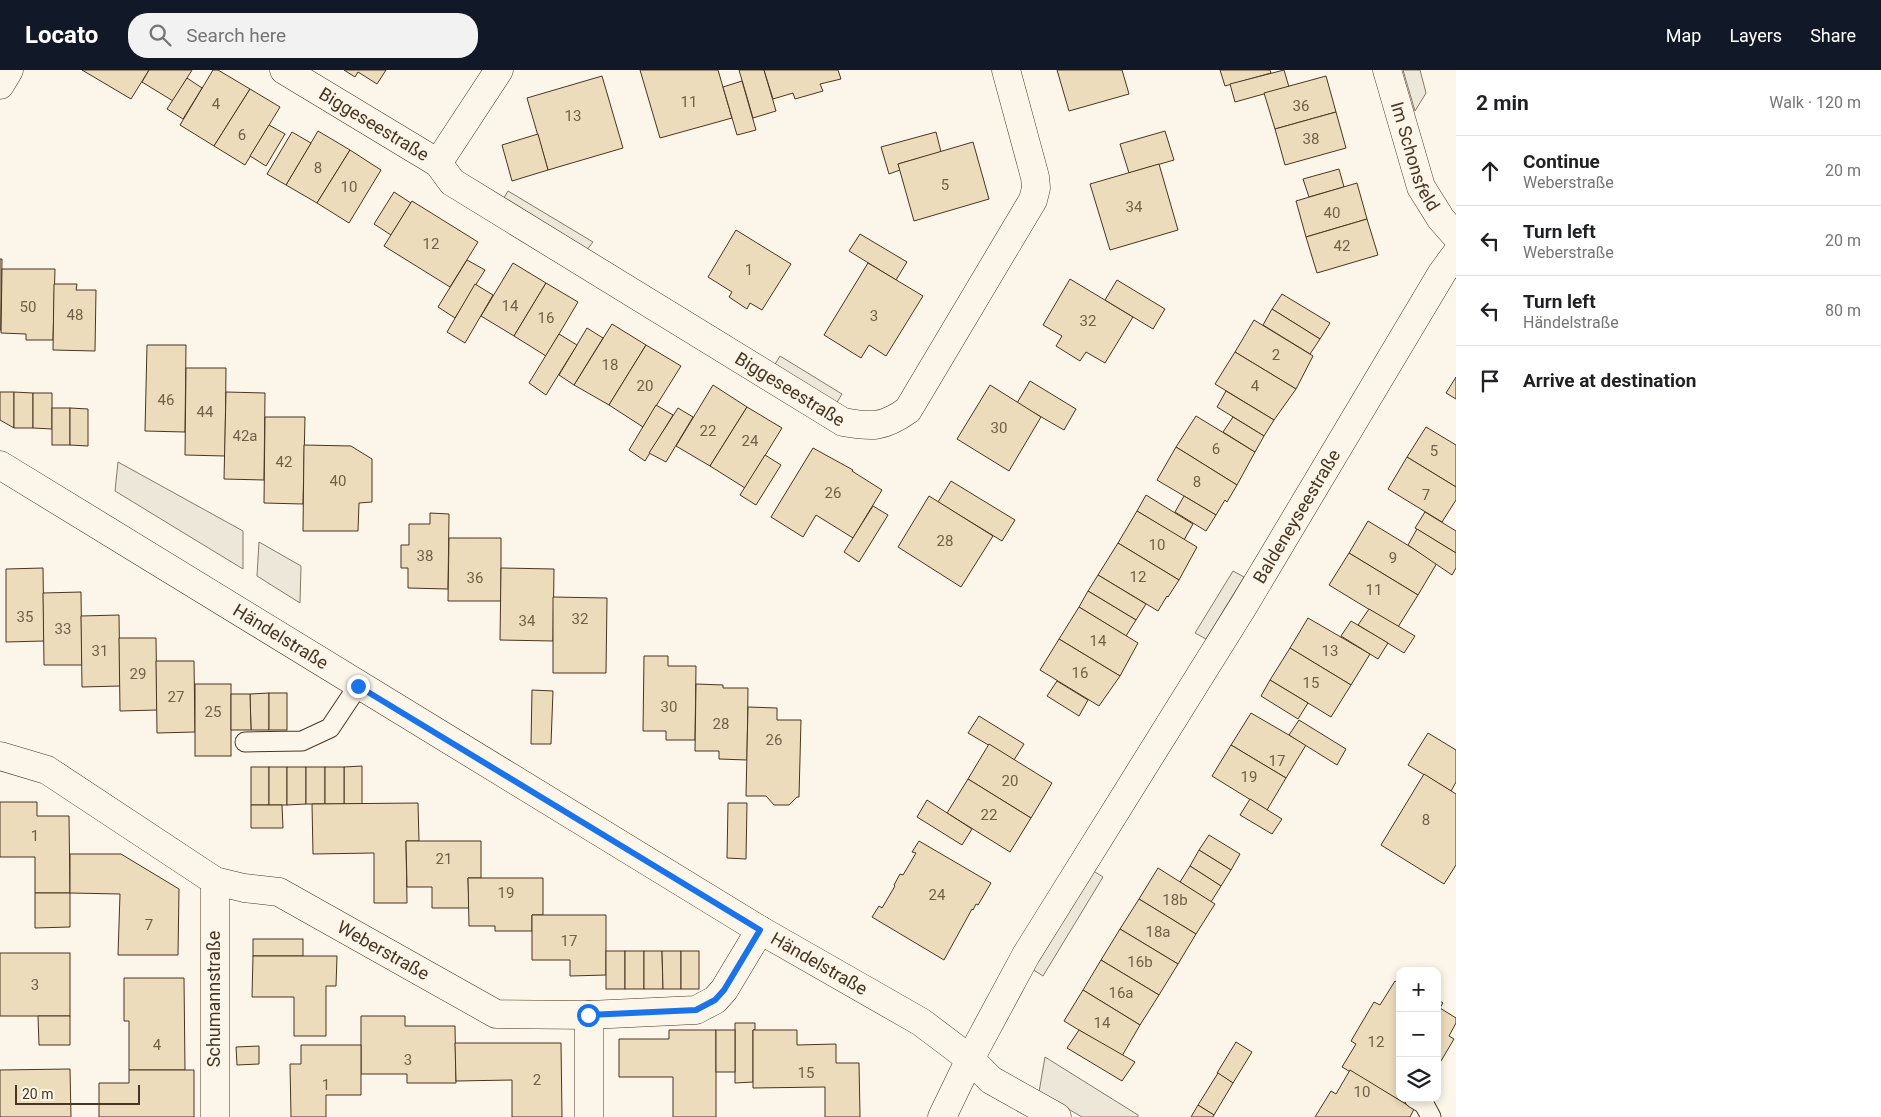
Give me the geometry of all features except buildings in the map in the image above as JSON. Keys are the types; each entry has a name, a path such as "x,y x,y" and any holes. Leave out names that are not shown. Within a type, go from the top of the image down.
{"street":[{"path":"0,85 9,70"},
{"name":"Biggeseestraße","path":"284,70 438,163 452,182 843,422 870,426 893,421 908,410 1033,200 1036,188 1035,176 1006,70"},
{"name":"Biggeseestraße","path":"438,163 499,70"},
{"name":"Im Schonsfeld","path":"1387,70 1421,187 1441,219 1456,236"},
{"name":"Baldeneyseestraße","path":"970,1059 1026,956 1244,605 1442,273 1456,254"},
{"name":"Händelstraße","path":"0,465 358,686 760,930 921,1022 970,1059 990,1080 1057,1117"},
{"name":"Weberstraße","path":"0,756 47,770 215,882 279,892 496,1014 588,1015 696,1010 715,1000 724,990 760,930"},
{"name":"Schumannstraße","path":"215,882 215,1117"},
{"path":"588,1015 589,1117"},
{"path":"942,1117 970,1059"}],"lane":[{"path":"245,742 302,741 330,728 358,686"},
{"path":"1421,1102 1424,1104 1431,1117"}],"shaded area":[{"path":"1403,70 1420,70 1426,93 1415,111"},
{"path":"508,191 593,242 586,251 502,201"},
{"path":"780,356 842,394 836,404 774,366"},
{"path":"118,462 243,531 243,569 115,491"},
{"path":"259,542 301,566 300,603 257,576"},
{"path":"1233,571 1244,577 1206,639 1195,633"},
{"path":"1092,870 1103,877 1043,976 1032,969"},
{"path":"1045,1057 1138,1115 1138,1117 1082,1117 1039,1092"}],"route":[{"path":"358,686 760,930 724,990 715,1000 696,1010 588,1015"}]}
